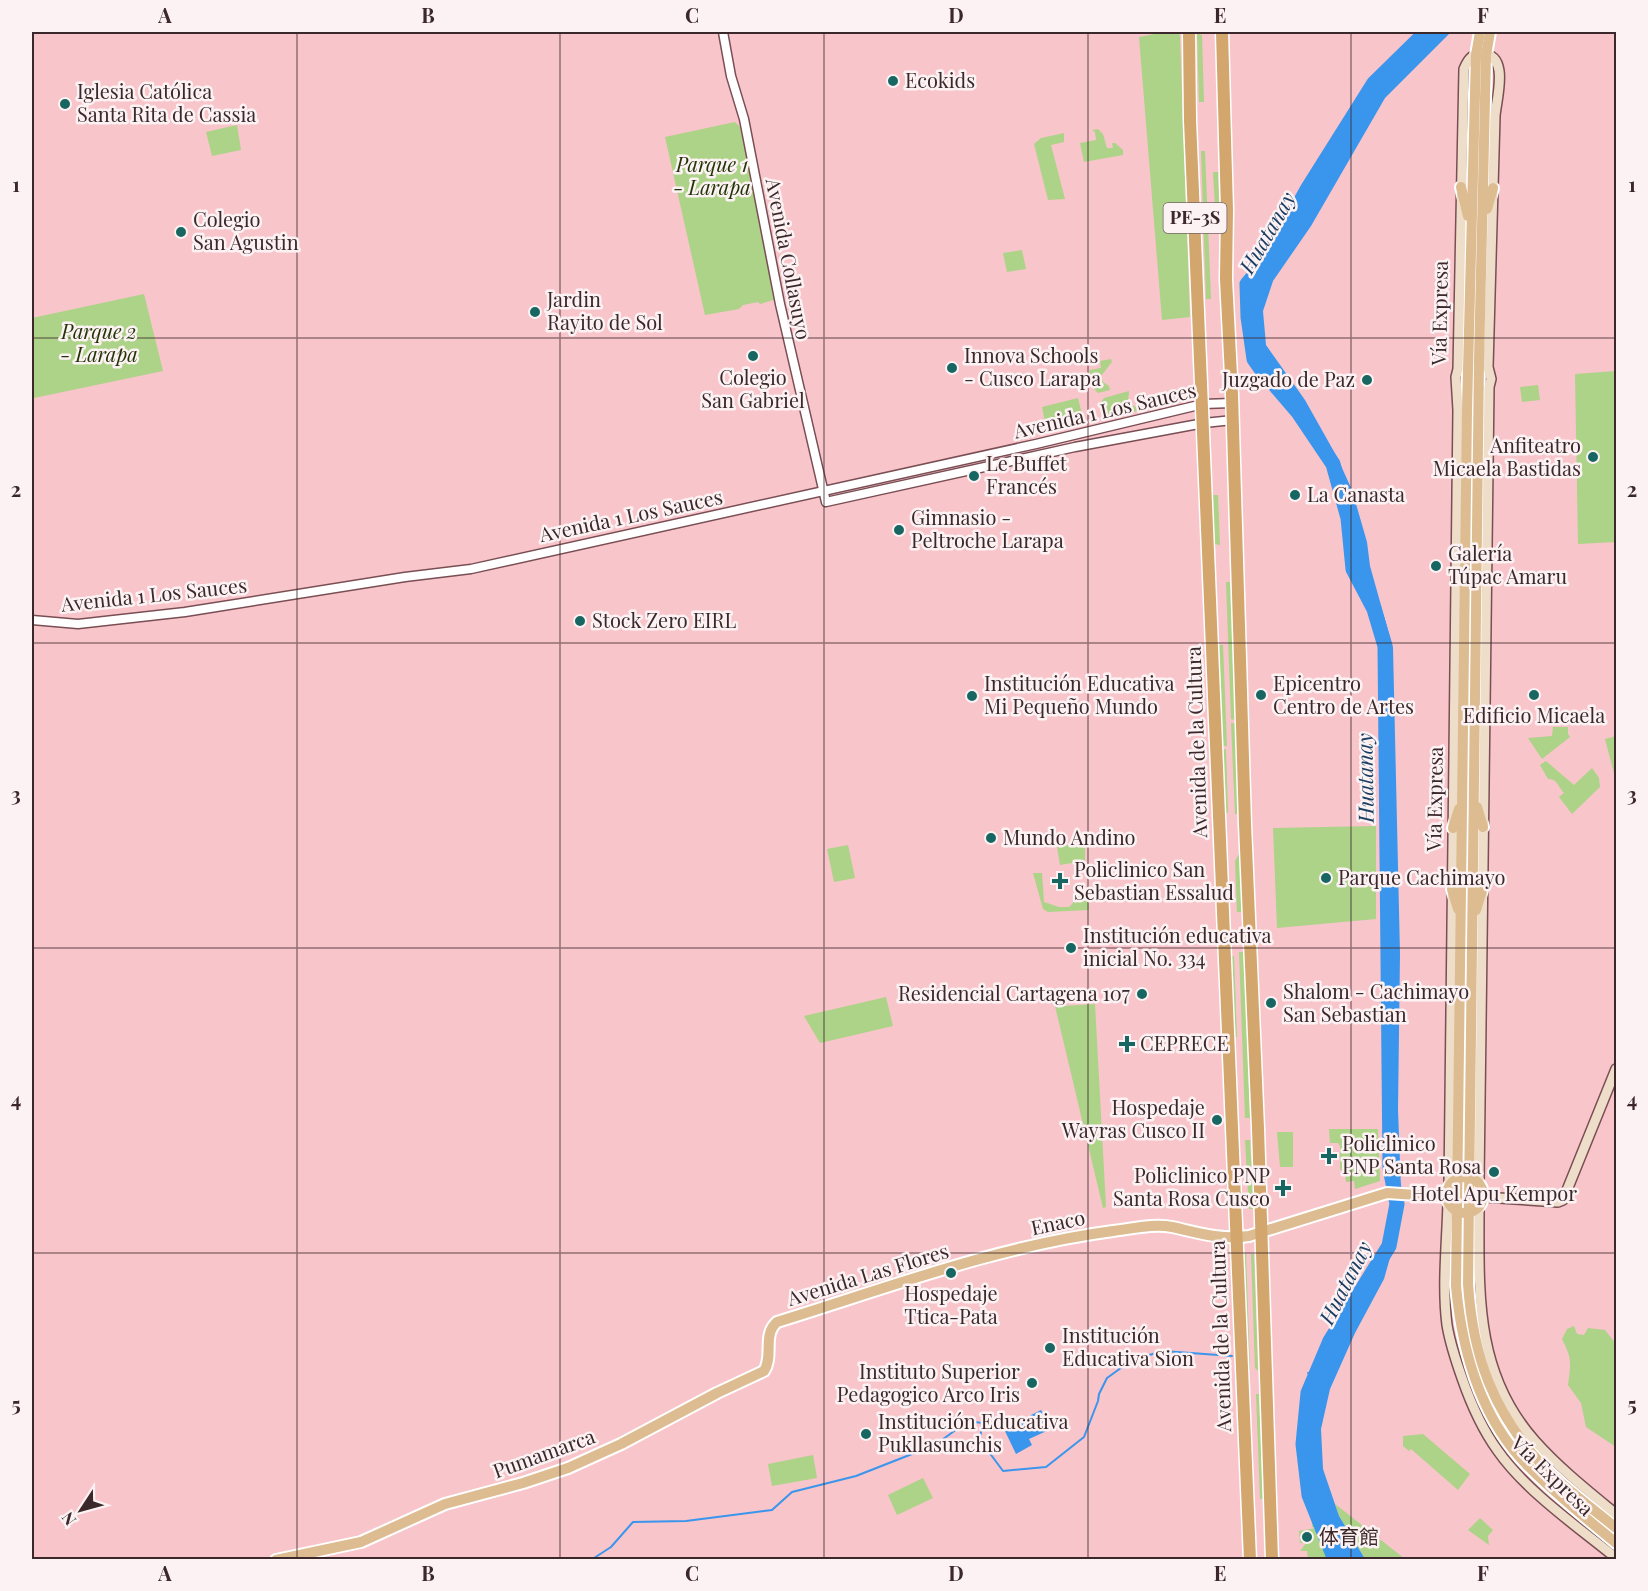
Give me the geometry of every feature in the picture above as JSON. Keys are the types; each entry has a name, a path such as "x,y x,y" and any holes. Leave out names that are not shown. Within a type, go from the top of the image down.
{"highway":[{"name":"Avenida de la Cultura","path":"1189,32 1250,1560"},
{"name":"PE-3S","path":"1222,32 1227,210 1226,279 1262,1232"},
{"path":"1262,1232 1272,1560"}],"main road":[{"name":"Vía Expresa","path":"1479,32 1481,55 1477,228 1478,363 1491,379 1488,387 1482,890 1474,1180 1483,1189 1478,1206 1468,1284 1470,1314 1476,1349 1488,1383 1522,1441 1544,1467 1617,1528"},
{"name":"Vía Expresa","path":"1490,32 1481,55 1467,62 1464,69 1456,377 1458,385 1453,828 1445,1297 1454,1357 1470,1401 1487,1434 1514,1471 1617,1558"},
{"name":"Vía Expresa","path":"1481,55 1496,62 1500,77 1495,106 1493,188 1478,363 1473,394 1462,797 1474,1180 1478,1206 1482,1323 1494,1375 1518,1419 1533,1440 1554,1461 1617,1514"},
{"path":"1461,187 1477,228"},
{"path":"1477,228 1493,188"},
{"path":"1458,369 1478,363"},
{"path":"1458,385 1473,394 1488,387"},
{"name":"Vía Expresa","path":"1473,394 1474,797 1458,1177 1456,1286 1459,1319 1465,1350 1475,1382 1490,1414 1507,1441 1526,1464 1617,1543"},
{"path":"1453,828 1462,797"},
{"path":"1474,797 1483,827"},
{"path":"1452,889 1467,921"},
{"path":"1467,921 1482,890"},
{"path":"1448,1195 1458,1212 1478,1206 1563,1200 1617,1069"},
{"path":"1448,1195 1458,1177 1474,1180"},
{"path":"1262,1232 1387,1193 1448,1195"},
{"name":"Enaco","path":"969,1263 1044,1244 1154,1226 1171,1227 1213,1237 1237,1238 1262,1232"},
{"name":"Avenida Las Flores","path":"777,1322 969,1263"},
{"name":"Pumamarca","path":"276,1560 361,1542 426,1511 523,1484 568,1468 621,1444 764,1371 769,1364 768,1342 771,1327 777,1322"}],"street":[{"name":"Avenida Collasuyo","path":"723,32 731,76 744,119 780,304 826,502"},
{"name":"Avenida 1 Los Sauces","path":"32,621 78,624 185,612 405,577 471,569 823,492 1203,404 1232,403"},
{"name":"Avenida 1 Los Sauces","path":"826,502 1075,447 1204,423 1233,420"}],"green space":[{"path":"1178,32 1180,36 1190,317 1162,320 1139,37"},
{"path":"1197,34 1202,35 1204,102 1199,102"},
{"name":"Parque 1 - Larapa","path":"735,122 740,127 776,299 705,315 665,137"},
{"path":"237,125 241,150 212,156 206,132"},
{"path":"1098,129 1103,134 1107,148 1113,148 1112,143 1115,143 1123,150 1123,155 1084,162 1080,143 1096,140 1095,132 1092,130"},
{"path":"1064,133 1064,142 1051,145 1065,199 1048,200 1034,144 1041,138"},
{"path":"1201,151 1205,151 1211,299 1206,299"},
{"path":"1213,172 1218,172 1220,226 1216,225"},
{"path":"1022,250 1026,269 1007,272 1003,253"},
{"name":"Parque 2 - Larapa","path":"144,294 163,371 34,398 32,318"},
{"path":"1111,359 1112,362 1101,376 1110,390 1098,393 1094,389 1089,370 1101,368 1100,361"},
{"path":"1616,371 1616,542 1578,544 1575,374"},
{"path":"1538,385 1540,400 1522,402 1520,387"},
{"path":"1129,391 1128,403 1142,410 1104,418 1101,402 1104,398"},
{"path":"1078,398 1084,423 1047,432 1042,407"},
{"path":"1213,495 1218,495 1220,545 1214,544"},
{"path":"1226,582 1230,582 1235,720 1231,719"},
{"path":"1217,645 1223,645 1227,746 1222,746"},
{"path":"1231,723 1235,723 1239,814 1235,814"},
{"path":"1553,727 1568,727 1570,737 1542,759 1528,738 1552,736"},
{"path":"1616,736 1616,781 1605,739"},
{"path":"1226,749 1228,813 1224,813 1222,750"},
{"path":"1546,761 1574,785 1592,768 1599,778 1600,787 1572,814 1559,797 1564,793 1556,782 1548,779 1540,765"},
{"name":"Parque Cachimayo","path":"1376,826 1376,919 1277,928 1273,828"},
{"path":"1080,843 1085,847 1085,866 1078,862 1060,865 1057,847"},
{"path":"848,845 855,878 834,882 827,849"},
{"path":"1240,852 1242,912 1237,912 1235,861"},
{"path":"1033,873 1042,873 1044,902 1059,907 1069,907 1073,903 1073,896 1079,895 1078,891 1088,890 1089,910 1048,912 1043,909"},
{"path":"1239,952 1244,952 1250,1118 1245,1118"},
{"path":"1229,956 1234,956 1237,1037 1232,1038"},
{"path":"1060,990 1063,1006 1095,1004 1106,1207 1103,1208 1055,1006 1058,1006 1055,991"},
{"path":"886,997 893,1026 820,1043 804,1016"},
{"path":"1329,1129 1378,1129 1380,1181 1355,1189 1354,1181 1346,1182 1345,1174 1340,1169 1340,1146 1338,1143 1330,1143"},
{"path":"1277,1132 1293,1132 1293,1167 1280,1167"},
{"path":"1245,1140 1250,1140 1254,1209 1249,1209"},
{"path":"1241,1253 1246,1253 1250,1370 1245,1370"},
{"path":"1251,1254 1254,1254 1258,1371 1255,1368"},
{"path":"1574,1326 1577,1334 1584,1335 1588,1328 1605,1330 1616,1344 1616,1447 1586,1427 1581,1403 1568,1385 1570,1361 1562,1339 1567,1329"},
{"path":"1256,1394 1259,1394 1263,1499 1260,1499"},
{"path":"1423,1434 1470,1474 1458,1490 1411,1449 1409,1451 1403,1446 1403,1436"},
{"path":"813,1455 817,1478 772,1486 768,1464"},
{"path":"923,1478 933,1498 897,1515 888,1495"},
{"path":"1312,1503 1335,1559 1308,1559 1307,1551 1300,1551 1306,1543 1300,1543 1299,1531 1316,1528 1312,1527"},
{"path":"1335,1504 1405,1559 1365,1559 1339,1516"},
{"path":"1480,1518 1493,1530 1488,1536 1489,1545 1468,1530"}],"water":[{"path":"1426,32 1451,32 1385,98 1311,226 1273,281 1263,311 1266,345 1305,400 1337,457 1352,490 1393,648 1400,954 1398,1110 1402,1215 1384,1279 1355,1333 1330,1389 1321,1429 1323,1469 1339,1516 1365,1559 1335,1559 1309,1495 1303,1444 1308,1393 1330,1341 1389,1246 1397,1205 1390,1168 1385,646 1374,609 1353,569 1348,518 1333,464 1298,412 1254,359 1248,317 1247,284 1269,258 1308,188 1374,83"},
{"path":"1041,1410 1051,1429 1029,1439 1032,1445 1016,1454 1004,1429"}],"waterway":[{"name":"Huatanay","path":"1335,1560 1309,1495 1303,1444 1308,1393 1330,1341 1389,1246 1397,1204 1390,1168 1385,646 1374,609 1353,569 1348,518 1333,464 1298,412 1254,359 1248,317 1247,284 1269,258 1308,188 1374,83 1426,32"},
{"path":"591,1560 611,1547 633,1522 686,1521 772,1510 792,1492 856,1476 935,1445 968,1421 982,1423 980,1440 1003,1471 1046,1467 1084,1437 1107,1378 1132,1360 1163,1351 1232,1356"},
{"path":"1308,1373 1317,1375"}],"place":[{"name":"Ecokids","path":"893,81"},
{"name":"Iglesia Católica Santa Rita de Cassia","path":"65,104"},
{"name":"Colegio San Agustin","path":"181,232"},
{"name":"Jardin Rayito de Sol","path":"535,312"},
{"name":"Colegio San Gabriel","path":"753,356"},
{"name":"Innova Schools - Cusco Larapa","path":"952,368"},
{"name":"Juzgado de Paz","path":"1367,380"},
{"name":"Anfiteatro Micaela Bastidas","path":"1593,457"},
{"name":"Le Buffet Francés","path":"974,476"},
{"name":"La Canasta","path":"1295,495"},
{"name":"Gimnasio - Peltroche Larapa","path":"899,530"},
{"name":"Galería Túpac Amaru","path":"1436,566"},
{"name":"Stock Zero EIRL","path":"580,621"},
{"name":"Epicentro Centro de Artes","path":"1261,695"},
{"name":"Edificio Micaela","path":"1534,695"},
{"name":"Institución Educativa Mi Pequeño Mundo","path":"972,696"},
{"name":"Mundo Andino","path":"991,838"},
{"name":"Parque Cachimayo","path":"1326,878"},
{"name":"Policlinico San Sebastian Essalud","path":"1060,881"},
{"name":"Institución educativa inicial No. 334","path":"1071,948"},
{"name":"Residencial Cartagena 107","path":"1142,994"},
{"name":"Shalom - Cachimayo San Sebastian","path":"1271,1003"},
{"name":"CEPRECE","path":"1127,1044"},
{"name":"Hospedaje Wayras Cusco II","path":"1217,1120"},
{"name":"Policlinico PNP Santa Rosa","path":"1329,1156"},
{"name":"Hotel Apu Kempor","path":"1494,1172"},
{"name":"Policlinico PNP Santa Rosa Cusco","path":"1283,1188"},
{"name":"Hospedaje Ttica-Pata","path":"951,1273"},
{"name":"Institución Educativa Sion","path":"1050,1348"},
{"name":"Instituto Superior Pedagogico Arco Iris","path":"1032,1383"},
{"name":"Institución Educativa Pukllasunchis","path":"866,1434"},
{"name":"体育館","path":"1307,1537"}]}
